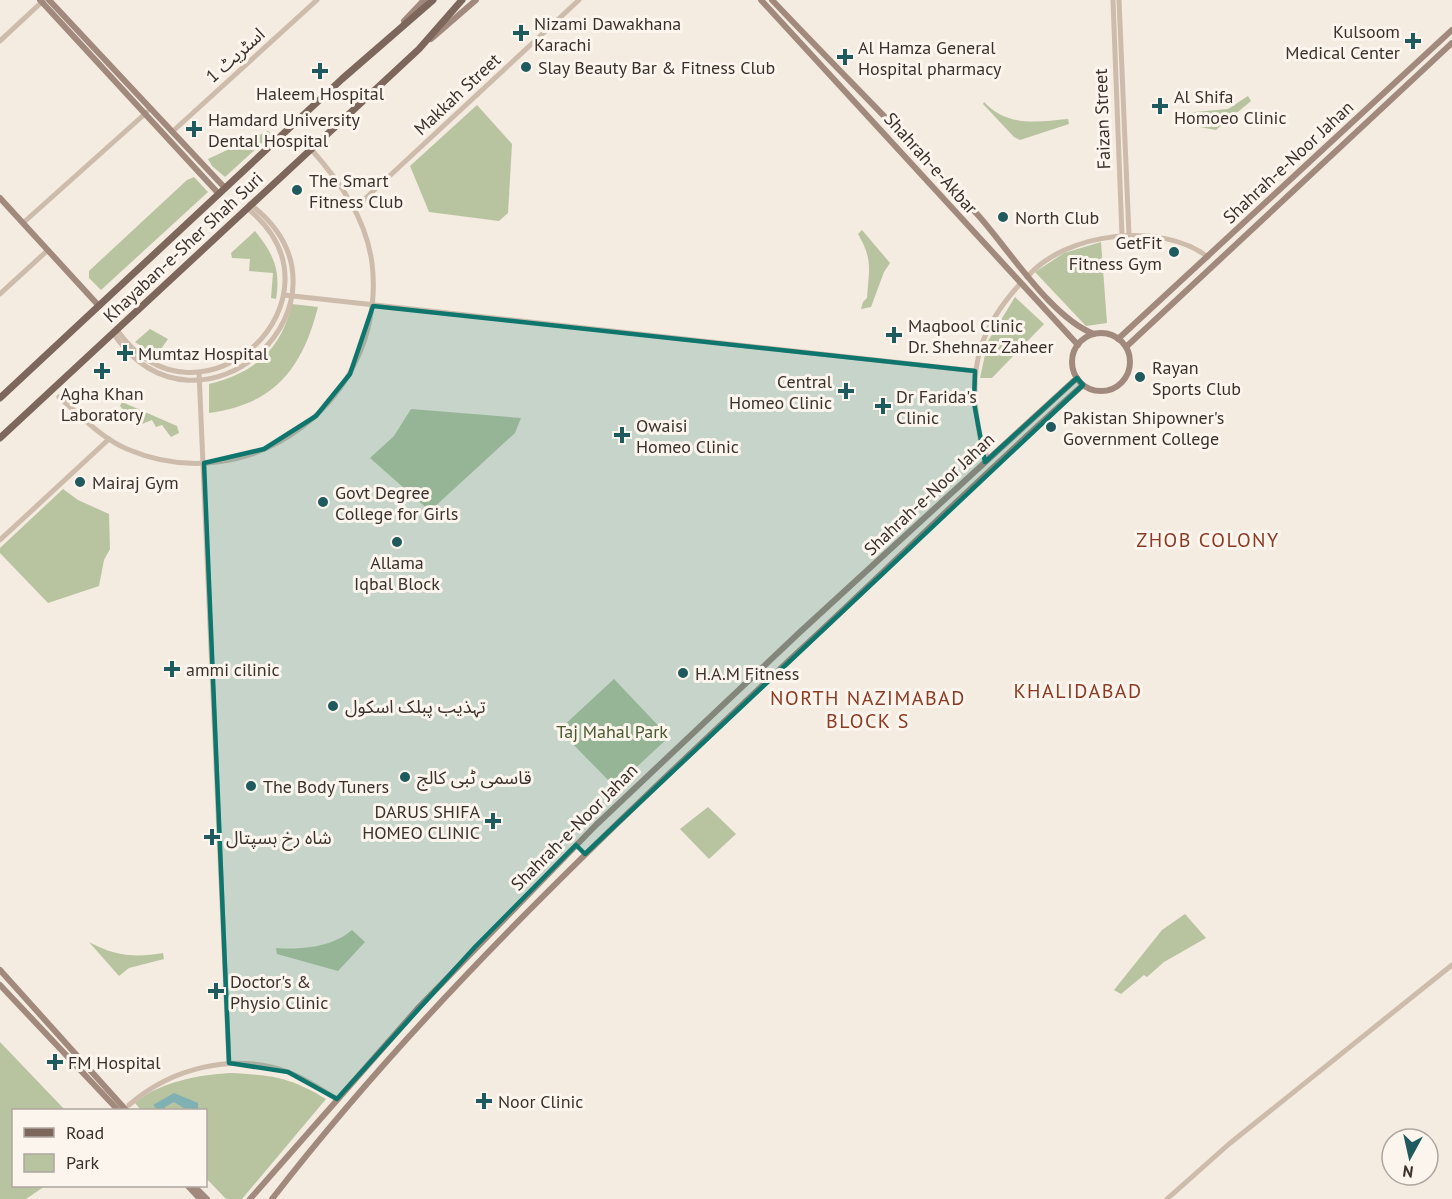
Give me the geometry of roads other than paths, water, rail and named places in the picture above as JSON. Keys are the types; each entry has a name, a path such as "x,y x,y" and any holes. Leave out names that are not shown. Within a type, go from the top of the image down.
{"main road":[{"path":"50,0 225,188"},
{"path":"398,28 424,0"},
{"name":"Khayaban-e-Sher Shah Suri","path":"0,398 398,28 433,0"},
{"path":"419,49 476,0"},
{"name":"Shahrah-e-Akbar","path":"761,0 1078,345"},
{"name":"Shahrah-e-Akbar","path":"772,0 979,217 1027,277 1078,327 1094,334"},
{"path":"42,1 219,194"},
{"name":"Khayaban-e-Sher Shah Suri","path":"0,438 419,49 461,1"},
{"name":"Shahrah-e-Noor Jahan","path":"1118,339 1452,30"},
{"name":"Shahrah-e-Noor Jahan","path":"1126,346 1452,43"},
{"path":"1295,176 1302,183"},
{"path":"0,198 99,306"},
{"path":"1094,334 1104,334 1118,339 1129,351 1129,368 1120,384 1106,391 1090,389 1083,385 1077,378 1072,360 1078,345 1094,334"},
{"name":"Shahrah-e-Noor Jahan","path":"250,1199 419,1007 576,845 724,704 1077,378"},
{"name":"Shahrah-e-Noor Jahan","path":"272,1199 301,1161 428,1014 585,854 1083,385"},
{"path":"724,704 733,714"},
{"path":"576,845 585,854"},
{"path":"475,947 484,956"},
{"path":"0,970 117,1109"},
{"path":"0,985 49,1029 128,1108"},
{"path":"419,1007 428,1014"},
{"path":"292,1154 301,1161"},
{"path":"190,1187 200,1199"},
{"path":"196,1187 207,1199"}],"street":[{"name":"اسٹریٹ 1","path":"172,132 317,0"},
{"name":"Makkah Street","path":"355,208 579,0"},
{"name":"Faizan Street","path":"1113,0 1122,236"},
{"name":"Faizan Street","path":"1119,0 1129,236"},
{"path":"0,41 42,1"},
{"path":"23,223 151,109"},
{"path":"59,397 109,439 146,455 204,463 245,456 264,449 293,434 316,416 341,389 350,374 366,336 373,306 372,261 367,239 355,208 311,149"},
{"path":"115,332 148,360 165,367 199,372 229,365 255,348 274,324 284,295 283,266 279,251 265,225 248,206"},
{"path":"115,332 128,352 154,370 169,376 200,380 232,372 261,354 281,328 291,297 290,265 286,250 270,222 248,206"},
{"path":"1027,277 1057,254 1084,243 1122,236 1142,234 1180,243 1197,249 1208,257"},
{"path":"0,294 48,250"},
{"path":"989,459 983,452 974,403 975,371 981,341 992,319 1021,283"},
{"path":"284,295 975,371"},
{"path":"199,372 229,1063"},
{"path":"0,540 109,439"},
{"path":"1167,1199 1229,1144 1452,965"},
{"path":"128,1108 145,1091 167,1079 194,1069 229,1063 288,1072 337,1099"}],"water":[{"path":"174,1093 198,1103 198,1109 185,1109 174,1102 165,1109 157,1109 153,1105"}],"place":[{"name":"Nizami Dawakhana Karachi","path":"521,33"},
{"name":"Kulsoom Medical Center","path":"1413,41"},
{"name":"Al Hamza General Hospital pharmacy","path":"845,57"},
{"name":"Slay Beauty Bar & Fitness Club","path":"526,67"},
{"name":"Haleem Hospital","path":"320,71"},
{"name":"Al Shifa Homoeo Clinic","path":"1160,106"},
{"name":"Hamdard University Dental Hospital","path":"194,129"},
{"name":"The Smart Fitness Club","path":"297,190"},
{"name":"North Club","path":"1003,217"},
{"name":"GetFit Fitness Gym","path":"1174,252"},
{"name":"Maqbool Clinic Dr. Shehnaz Zaheer","path":"894,335"},
{"name":"Mumtaz Hospital","path":"125,353"},
{"name":"Agha Khan Laboratory","path":"102,371"},
{"name":"Rayan Sports Club","path":"1140,377"},
{"name":"Central Homeo Clinic","path":"846,391"},
{"name":"Dr Farida's Clinic","path":"883,406"},
{"name":"Pakistan Shipowner's Government College","path":"1051,427"},
{"name":"Owaisi Homeo Clinic","path":"622,435"},
{"name":"Mairaj Gym","path":"80,482"},
{"name":"Govt Degree College for Girls","path":"323,502"},
{"name":"Allama Iqbal Block","path":"397,542"},
{"name":"ammi cilinic","path":"172,669"},
{"name":"H.A.M Fitness","path":"683,673"},
{"name":"تہذیب پبلک اسکول","path":"333,706"},
{"name":"قاسمی ٹبی کالج","path":"405,777"},
{"name":"The Body Tuners","path":"251,786"},
{"name":"DARUS SHIFA HOMEO CLINIC","path":"493,821"},
{"name":"شاہ رخ ہسپتال","path":"212,837"},
{"name":"Doctor's & Physio Clinic","path":"216,991"},
{"name":"FM Hospital","path":"55,1062"},
{"name":"Noor Clinic","path":"484,1101"}],"district":[{"name":"ZHOB COLONY","path":"1208,540"},
{"name":"KHALIDABAD","path":"1078,691"},
{"name":"NORTH NAZIMABAD BLOCK S","path":"868,710"}],"park label":[{"name":"Taj Mahal Park","path":"612,731"}]}
